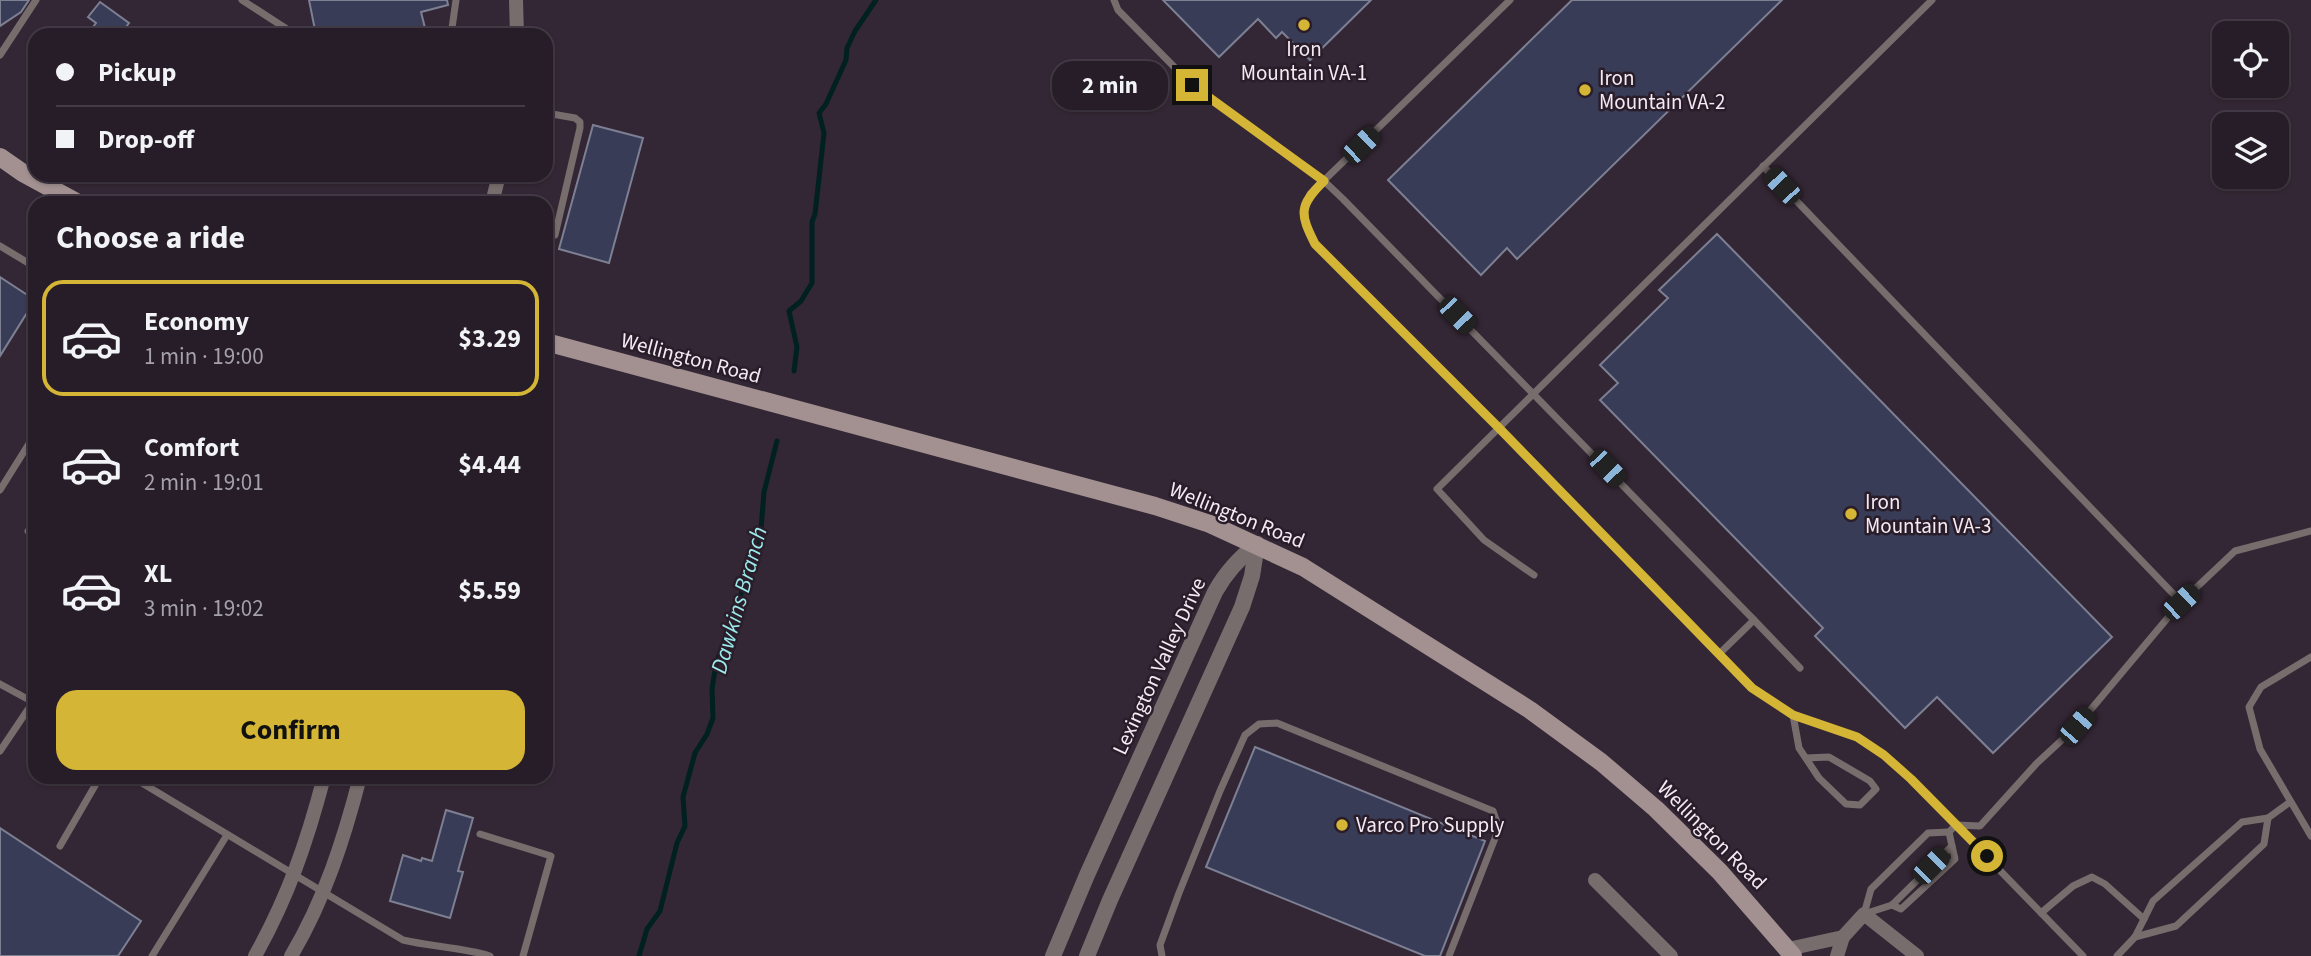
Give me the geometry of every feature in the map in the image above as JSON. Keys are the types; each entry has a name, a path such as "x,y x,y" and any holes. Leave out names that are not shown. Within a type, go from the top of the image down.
{"main road":[{"path":"0,157 28,177"},
{"path":"35,182 54,196"},
{"name":"Wellington Road","path":"553,344 1155,506 1210,524 1257,544 1303,567 1429,644 1530,710 1601,762 1687,839 1749,903 1791,952"}],"street":[{"path":"516,0 517,28"},
{"path":"1087,956 1242,607 1252,576 1257,544"},
{"name":"Lexington Valley Drive","path":"1053,956 1215,592 1240,557 1257,544"},
{"path":"255,956 307,842 322,784"},
{"path":"291,956 323,892 347,825 358,784"},
{"path":"1595,880 1664,954"},
{"path":"1837,956 1843,937 1864,914 1917,956"},
{"path":"1791,952 1843,937"}],"lane":[{"path":"0,55 36,0"},
{"path":"242,0 285,28"},
{"path":"452,28 456,0"},
{"path":"1114,0 1118,10 1192,85 1324,181 1800,668"},
{"path":"1510,0 1310,194 1304,210 1304,222 1315,244 1752,688 1793,715 1857,737 1875,749 1911,779 2082,956"},
{"path":"1534,575 1484,540 1437,489 1932,0"},
{"path":"553,114 575,118 580,122 555,235"},
{"path":"1763,166 2181,602"},
{"path":"0,246 28,263"},
{"path":"0,490 28,445"},
{"path":"1864,914 1871,889 1928,833 1949,832 1956,825 1980,826 2037,763 2077,726 2181,602 2235,551 2311,531"},
{"path":"1719,654 1754,620"},
{"path":"2311,657 2261,687 2249,707 2260,748 2311,836"},
{"path":"0,684 28,700"},
{"path":"0,751 28,712"},
{"path":"1793,715 1799,748 1819,778 1846,804 1860,805 1876,789 1870,781 1829,757 1806,758"},
{"path":"1162,956 1160,945 1179,893 1245,735 1259,724 1277,723 1493,811 1499,828 1449,956"},
{"path":"60,846 96,784"},
{"path":"143,784 403,940 427,946 466,949 490,956"},
{"path":"2117,956 2135,937 2153,901 2242,822 2268,818 2290,802"},
{"path":"2135,937 2176,926 2264,844 2268,818"},
{"path":"1864,914 1892,905 1952,846 1949,832"},
{"path":"480,834 551,856 523,956"},
{"path":"152,956 227,835"},
{"path":"2041,913 2073,886 2092,877 2105,884 2144,919"}],"building":[{"path":"0,0 29,0 21,12 0,26"},
{"path":"309,0 447,0 448,5 421,12 425,28 315,28"},
{"name":"Iron Mountain VA-1","path":"1163,0 1371,0 1310,60 1282,32 1276,38 1258,19 1219,57"},
{"name":"Iron Mountain VA-2","path":"1572,0 1782,0 1517,259 1507,248 1481,275 1388,180"},
{"path":"100,2 129,23 125,28 94,28 96,23 88,17"},
{"path":"593,125 643,138 609,263 559,249"},
{"name":"Iron Mountain VA-3","path":"1717,234 2112,637 1993,753 1937,697 1905,728 1815,636 1823,628 1600,400 1618,383 1600,365 1668,298 1659,290"},
{"path":"0,277 28,295 28,311 0,356"},
{"path":"1255,747 1485,841 1440,956 1425,956 1206,867"},
{"path":"446,810 473,818 458,871 463,872 450,918 390,901 403,855 421,861 422,858 432,861"},
{"path":"0,828 141,921 118,956 0,956"}],"waterway":[{"name":"Dawkins Branch","path":"794,371 797,347 789,311 801,301 812,283 812,222 824,133 819,113 826,104 846,60 847,48 855,31 876,0"},
{"name":"Dawkins Branch","path":"639,956 647,929 660,911 677,843 685,826 683,797 695,753 713,718 712,689 716,664 760,541 764,492 777,441"}],"place":[{"name":"Iron Mountain VA-1","path":"1304,25"},
{"name":"Iron Mountain VA-2","path":"1585,90"},
{"name":"Iron Mountain VA-3","path":"1851,514"},
{"name":"Varco Pro Supply","path":"1342,825"}],"route":[{"path":"1192,85 1324,181 1310,194 1304,210 1304,222 1315,244 1752,688 1793,715 1857,737 1884,755 1987,856"}]}
